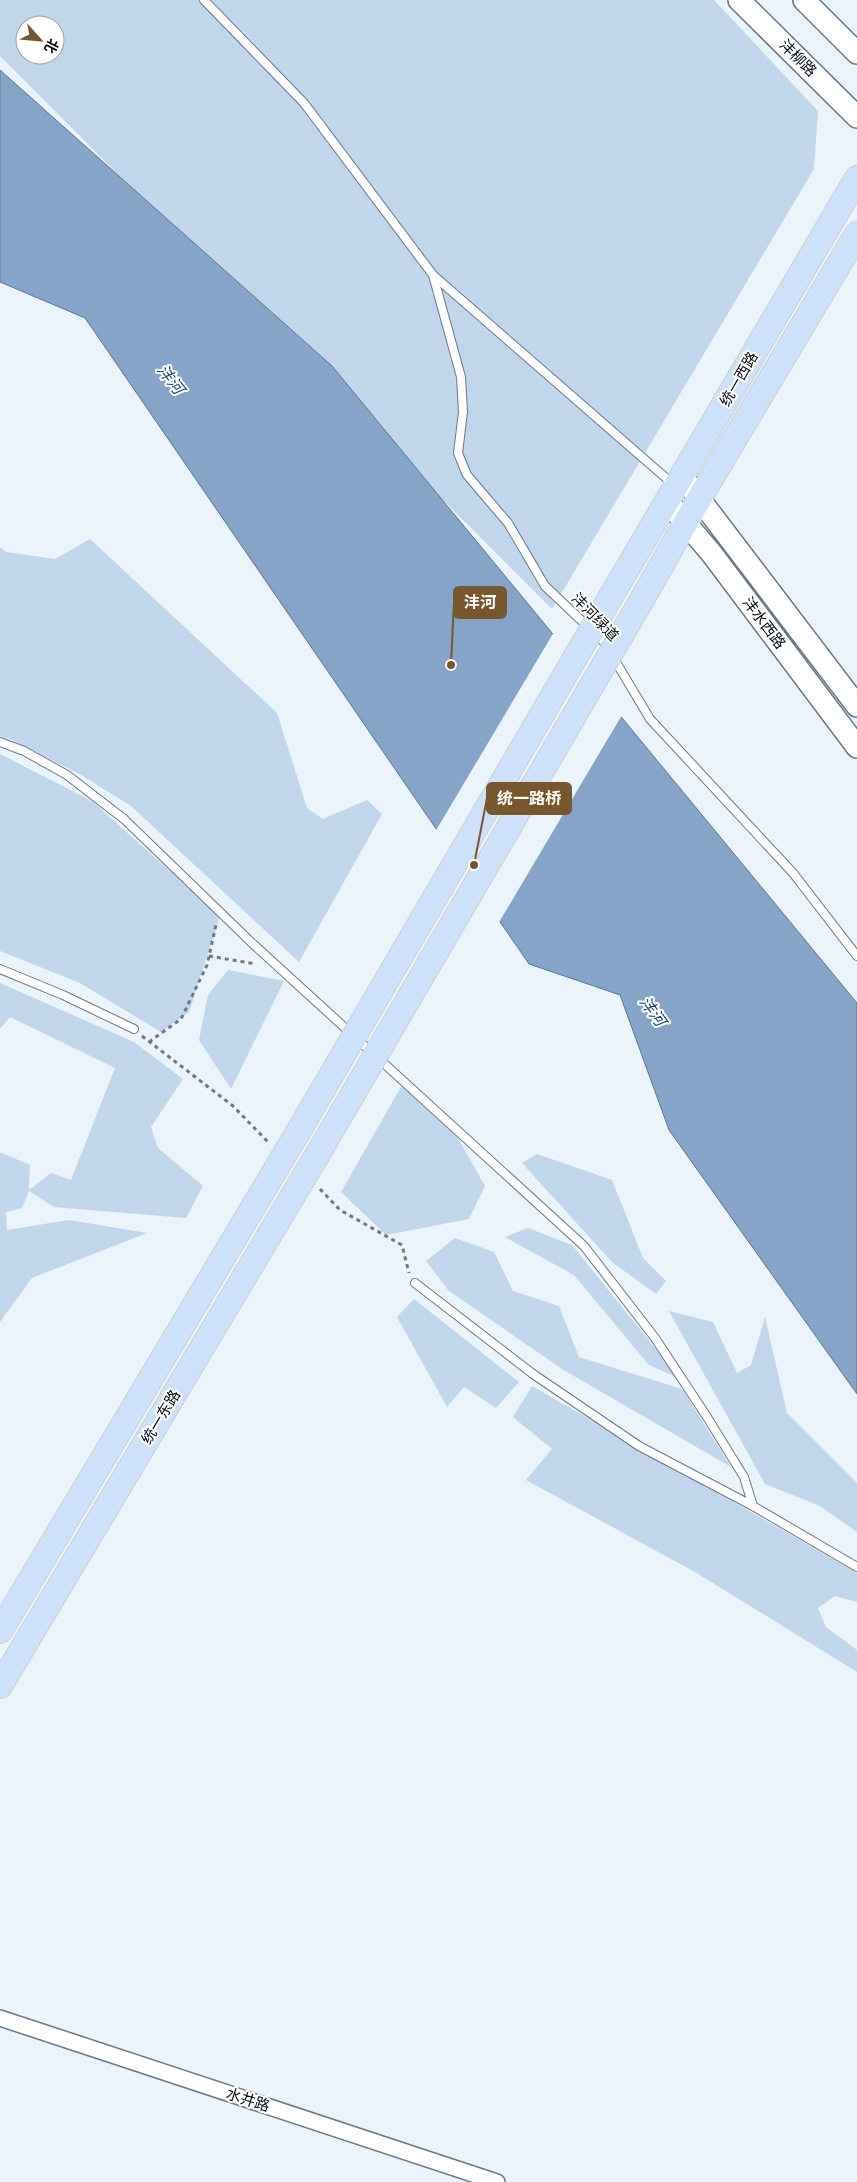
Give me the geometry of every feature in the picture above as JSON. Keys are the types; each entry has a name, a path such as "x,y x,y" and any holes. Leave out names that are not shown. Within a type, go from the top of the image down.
{"main road":[{"name":"统一西路","path":"301,1127 857,178"},
{"name":"统一西路","path":"322,1147 643,598 685,522 857,234"},
{"name":"统一东路","path":"0,1631 301,1127"},
{"name":"统一东路","path":"0,1686 322,1147"}],"street":[{"name":"沣柳路","path":"739,0 857,117"},
{"path":"804,0 857,53"},
{"name":"沣水西路","path":"675,488 699,499 857,706"},
{"name":"沣水西路","path":"675,488 685,522 712,554 857,747"},
{"name":"水井路","path":"0,2018 497,2182"}],"lane":[{"path":"204,0 304,102 433,275 675,488"},
{"name":"沣河绿道","path":"433,275 461,377 463,412 458,453 467,475 508,523 545,586 604,642 650,719 793,873 857,956"},
{"path":"0,742 24,751 66,775 124,819 279,968 584,1246 655,1338 707,1417 744,1477 753,1506"},
{"path":"0,968 63,995 134,1029"},
{"path":"415,1283 533,1374 639,1446 753,1506 857,1567"}],"path":[{"path":"149,1042 181,1020 207,966 219,912"},
{"path":"209,956 279,968"},
{"path":"134,1029 233,1106 283,1158"},
{"path":"306,1174 340,1210 402,1245 409,1273 415,1283"}],"shaded area":[{"path":"0,0 714,0 818,111 814,169 552,609 0,56"},
{"path":"90,539 277,713 307,808 323,819 367,800 382,814 299,962 131,806 83,776 10,739 0,736 0,547 6,552 55,559"},
{"path":"0,754 92,801 220,916 189,1012 161,1032 80,983 0,951"},
{"path":"228,970 284,981 231,1089 199,1040 208,995"},
{"path":"0,983 134,1042 183,1079 151,1127 158,1148 203,1186 186,1218 54,1207 29,1191 22,1208 6,1212 7,1230 69,1220 147,1233 32,1278 0,1322 0,1152 30,1165 29,1190 51,1173 71,1180 115,1068 10,1017 0,1029"},
{"path":"402,1085 450,1124 485,1186 469,1219 386,1235 341,1192"},
{"path":"537,1154 612,1180 643,1258 666,1281 656,1294 612,1262 522,1163"},
{"path":"528,1228 572,1245 680,1379 649,1365 574,1275 505,1237"},
{"path":"455,1238 494,1252 513,1291 559,1306 579,1357 682,1389 731,1467 562,1369 449,1291 426,1261"},
{"path":"414,1299 519,1382 496,1408 464,1387 447,1407 397,1317"},
{"path":"669,1311 713,1322 737,1373 751,1365 765,1317 787,1413 857,1483 857,1532 820,1506 765,1484"},
{"path":"532,1386 857,1573 857,1602 835,1596 818,1608 826,1627 857,1650 857,1672 695,1572 526,1480 552,1449 513,1417"}],"water":[{"name":"沣河","path":"0,70 332,366 857,1003 857,1394 669,1130 620,995 529,964 85,318 0,282"}],"pier":[{"path":"554,632 622,715 498,924 435,832"}],"place":[{"name":"沣河","path":"451,665"},
{"name":"统一路桥","path":"474,865"}]}
